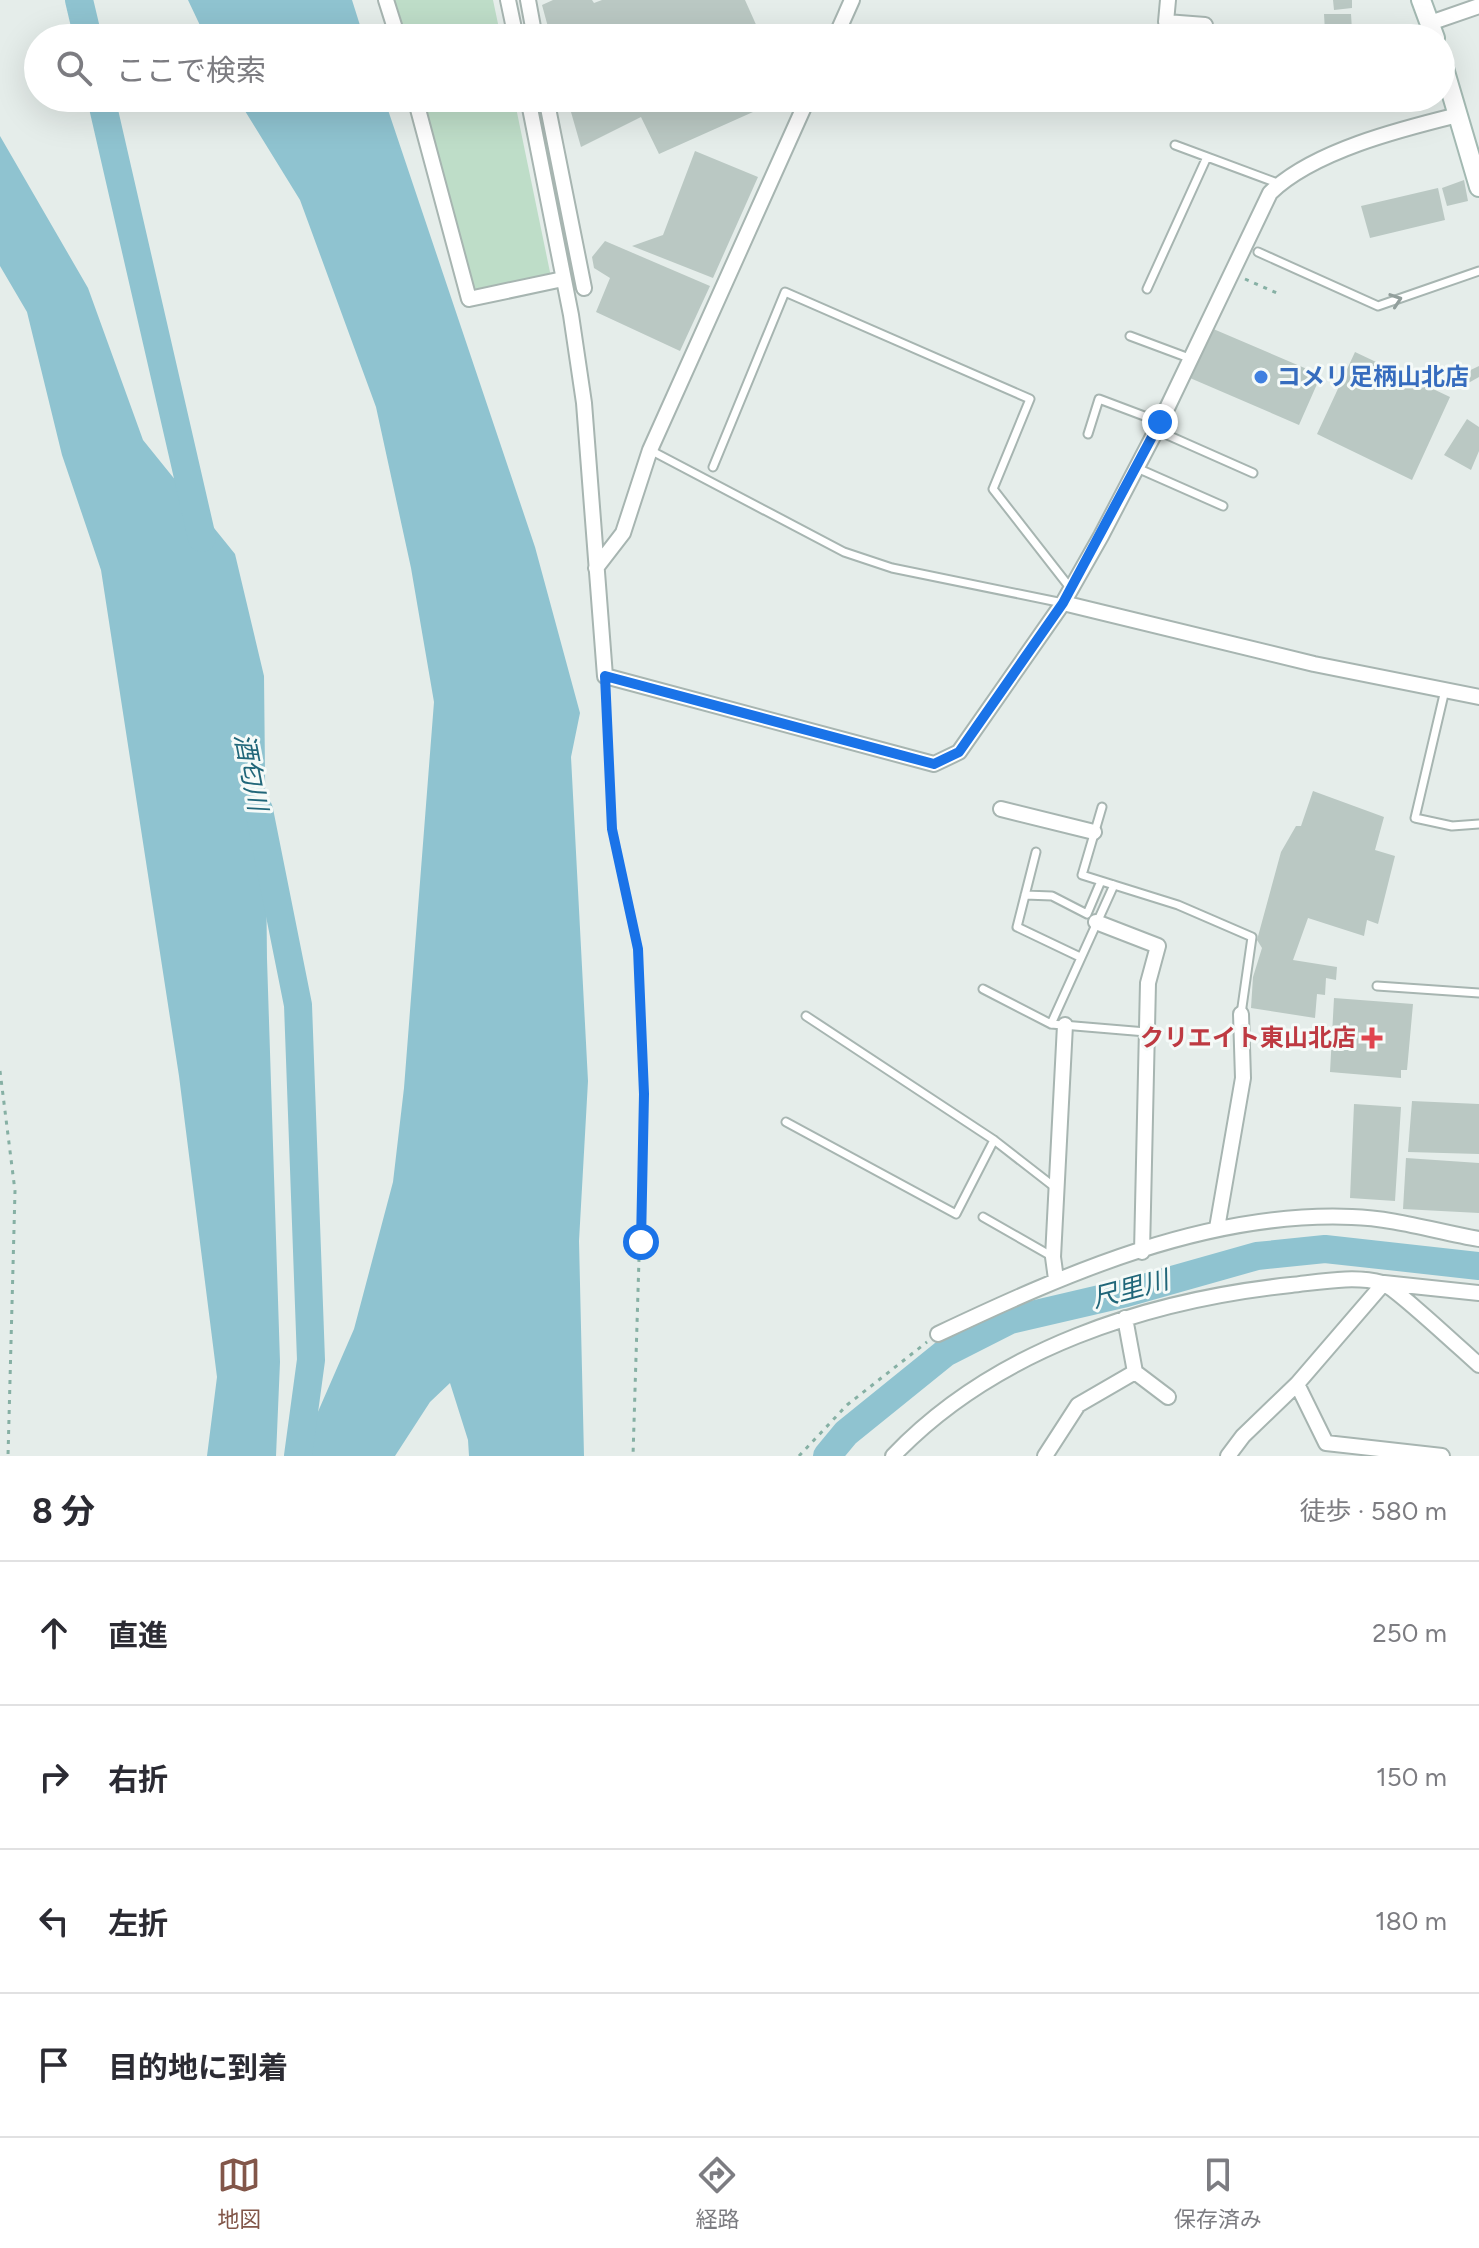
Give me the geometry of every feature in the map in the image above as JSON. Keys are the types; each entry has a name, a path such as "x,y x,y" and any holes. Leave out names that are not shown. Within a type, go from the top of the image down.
{"main road":[{"path":"1421,0 1431,24"},
{"path":"1455,105 1474,151 1479,187"}],"street":[{"path":"386,0 394,24"},
{"path":"508,0 513,24"},
{"path":"528,0 532,24"},
{"path":"841,24 852,0"},
{"path":"1168,0 1166,22 1192,24"},
{"path":"1444,24 1479,6"},
{"path":"419,112 469,299 563,279"},
{"path":"531,112 584,403 605,676 934,764 959,752 1063,603 1137,468 1270,193 1280,184 1370,139 1458,115"},
{"path":"549,112 584,288"},
{"path":"596,568 623,533 650,450 802,112"},
{"path":"1063,603 1314,664 1479,697"},
{"path":"1001,809 1094,832"},
{"path":"1096,922 1158,946 1148,983 1142,1252"},
{"path":"1217,1228 1243,1078 1241,1014"},
{"path":"1056,1279 1053,1257 1059,1190 1058,1024"},
{"path":"938,1334 1056,1279 1217,1228 1300,1217 1355,1217 1479,1239"},
{"path":"893,1456 967,1393 1030,1357 1125,1318 1252,1289 1333,1281 1479,1293"},
{"path":"1384,1283 1479,1365"},
{"path":"1228,1456 1243,1436 1297,1384 1384,1283"},
{"path":"1125,1318 1135,1372 1168,1397"},
{"path":"1045,1456 1078,1405 1135,1372"},
{"path":"1297,1384 1326,1443 1442,1456"}],"lane":[{"path":"1175,145 1280,184"},
{"path":"1147,289 1207,157"},
{"path":"1258,252 1378,306 1479,271"},
{"path":"713,467 785,292 1030,399 993,489 1071,589"},
{"path":"1130,336 1189,358"},
{"path":"1088,434 1099,399 1253,473"},
{"path":"650,450 844,552 892,568 1063,603"},
{"path":"1137,468 1223,506"},
{"path":"1445,690 1415,818 1452,826 1479,824"},
{"path":"1102,807 1082,875 1178,905 1252,937 1241,1014"},
{"path":"1036,852 1017,927 1080,957"},
{"path":"1025,895 1052,896 1087,914 1101,881"},
{"path":"1058,1024 1080,957 1114,885"},
{"path":"1377,986 1479,993"},
{"path":"983,989 1058,1024 1146,1032"},
{"path":"806,1016 994,1140 1059,1190"},
{"path":"786,1122 956,1214 994,1140"},
{"path":"983,1217 1053,1257"}],"path":[{"path":"1230,273 1279,294"},
{"path":"605,676 612,829 638,949 644,1094 633,1456"},
{"path":"0,1071 15,1191 8,1456"},
{"path":"799,1456 847,1405 938,1334"}],"green space":[{"path":"394,0 493,0 498,24 400,24"},
{"path":"426,112 517,112 551,277 481,292 471,287"}],"water":[{"path":"188,0 352,0 360,24 199,24"},
{"path":"246,112 389,112 535,547 580,713 571,757 588,1081 579,1241 584,1456 469,1456 468,1440 450,1383 430,1402 395,1456 285,1456 317,1414 354,1329 393,1182 404,1088 434,702 411,568 376,407 300,200"},
{"path":"0,136 88,288 143,440 235,554 264,676 267,959 280,1362 276,1456 207,1456 217,1377 179,1076 101,570 62,455 27,312 0,266"}],"building":[{"path":"553,0 592,0 594,3 602,0 745,0 756,24 547,24 542,5"},
{"path":"1333,0 1352,0 1352,8 1334,10"},
{"path":"1324,14 1351,14 1352,24 1325,24"},
{"path":"571,112 753,112 659,154 641,117 581,147"},
{"path":"695,151 758,177 713,278 632,246 663,235"},
{"path":"1464,180 1468,201 1447,206 1442,188"},
{"path":"1438,188 1445,220 1370,238 1361,206"},
{"path":"605,241 710,286 680,351 596,312 610,278 594,268 592,257"},
{"path":"1211,328 1321,375 1299,425 1190,378"},
{"path":"1355,352 1450,397 1412,480 1317,434"},
{"path":"1479,366 1479,377 1463,386 1458,376"},
{"path":"1467,419 1479,427 1479,451 1471,470 1444,455"},
{"path":"1313,791 1384,817 1375,850 1395,856 1378,924 1367,920 1364,936 1308,918 1293,960 1337,967 1336,980 1326,978 1325,995 1317,994 1315,1018 1251,1008 1253,977 1262,948 1257,940 1281,852 1296,826 1301,826"},
{"path":"1334,998 1413,1004 1407,1070 1401,1070 1401,1078 1330,1072"},
{"path":"1412,1101 1479,1104 1479,1154 1408,1152"},
{"path":"1354,1104 1401,1107 1395,1201 1350,1198"},
{"path":"1406,1158 1479,1163 1479,1213 1403,1209"}],"waterway":[{"name":"酒匂川","path":"79,0 85,24"},
{"name":"酒匂川","path":"104,112 202,538"},
{"name":"酒匂川","path":"259,810 298,1005 311,1360 298,1456"},
{"name":"尺里川","path":"827,1456 846,1433 945,1353 1010,1320 1126,1293 1257,1256 1325,1249 1479,1266"}],"place":[{"name":"コメリ足柄山北店","path":"1261,377"},
{"name":"クリエイト東山北店","path":"1372,1038"}],"route":[{"path":"641,1242 644,1094 638,949 612,829 605,676 934,764 959,752 1063,603 1160,422"}]}
